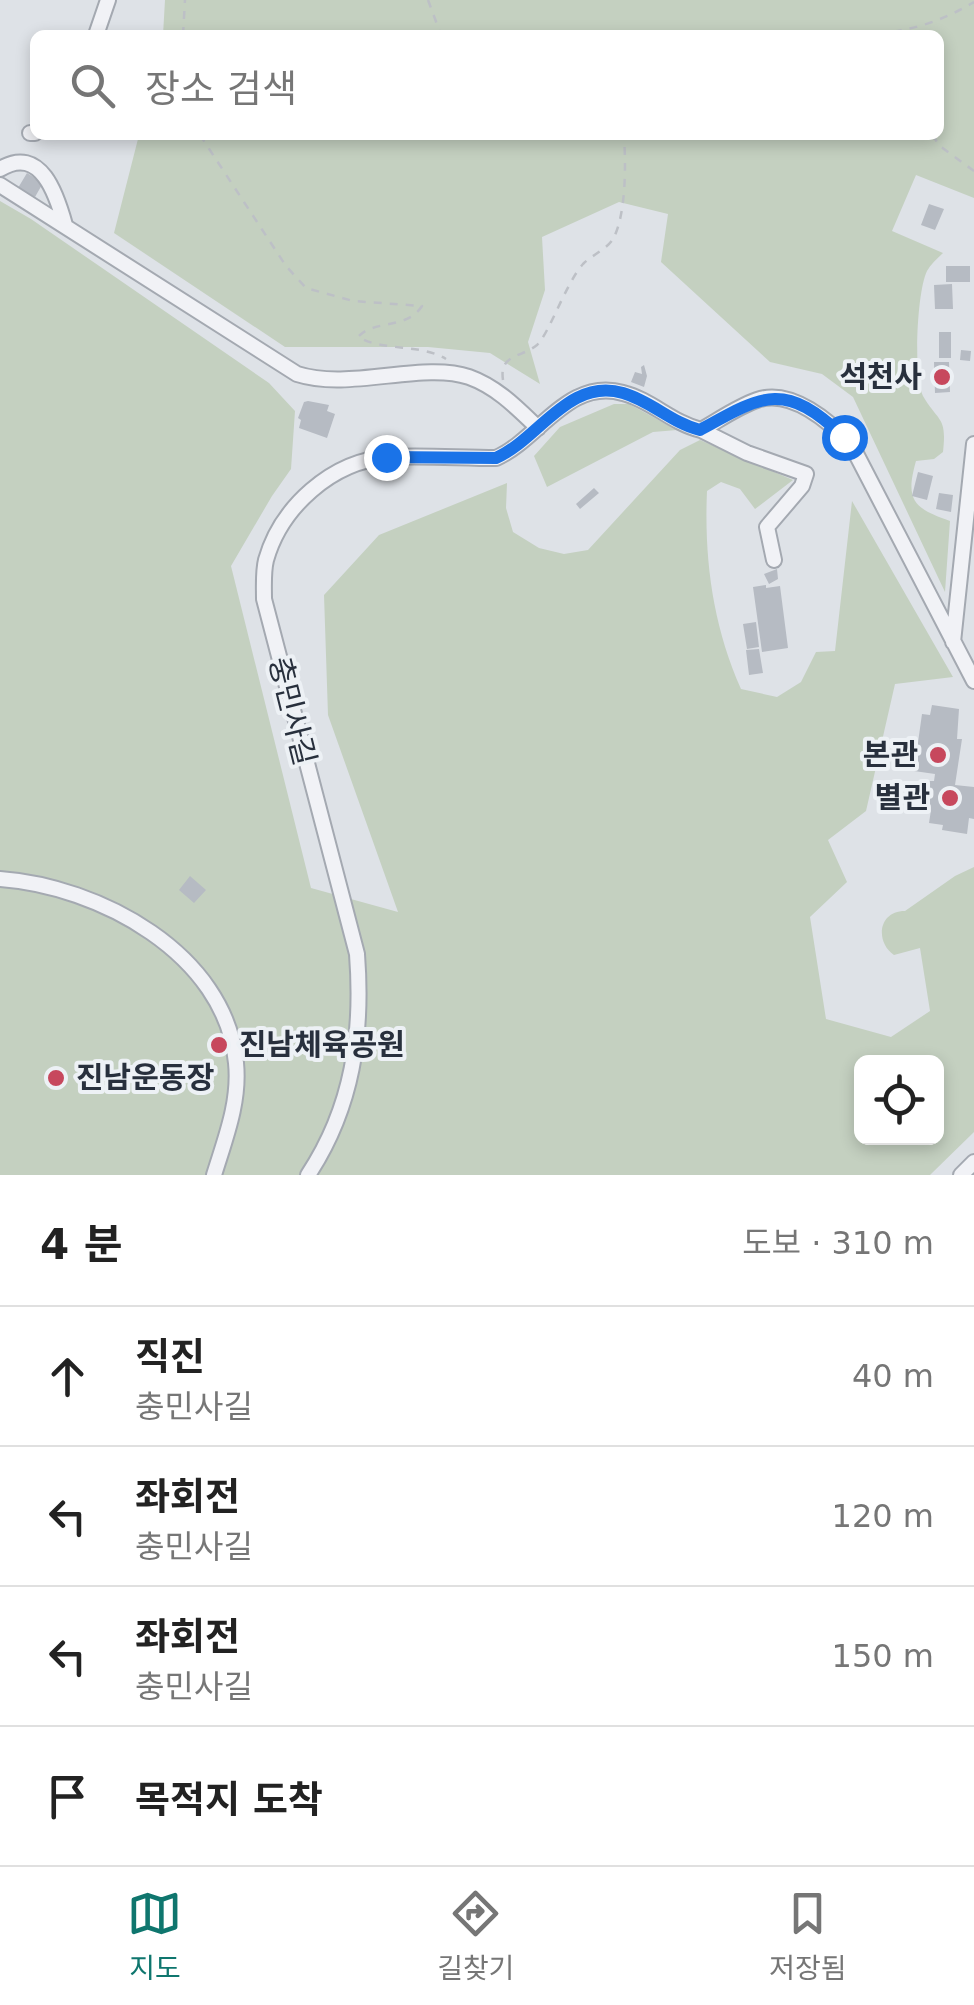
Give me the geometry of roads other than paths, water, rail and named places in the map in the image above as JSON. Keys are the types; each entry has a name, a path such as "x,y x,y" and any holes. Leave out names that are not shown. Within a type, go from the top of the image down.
{"street":[{"path":"98,30 108,0"},
{"path":"0,169 22,164 46,176 55,189 65,225"},
{"path":"0,185 297,374 339,379 459,374 499,394 538,428"},
{"name":"충민사길","path":"308,1175 347,1097 361,1005 357,954 264,598 265,564 276,534 297,505 321,482 352,466 386,457 496,458 512,451 562,407 604,389 626,393 675,422 700,430"},
{"path":"700,430 761,398 790,401 836,430 859,458 974,681"},
{"path":"700,430 747,453 806,474 802,486 768,526 774,560"},
{"path":"953,642 974,444"},
{"path":"0,878 60,889 124,916 167,946 208,990 225,1021 237,1068 233,1110 214,1175"}],"place":[{"name":"석천사","path":"942,377"},
{"name":"본관","path":"938,755"},
{"name":"별관","path":"950,798"},
{"name":"진남체육공원","path":"219,1045"},
{"name":"진남운동장","path":"56,1078"}]}
